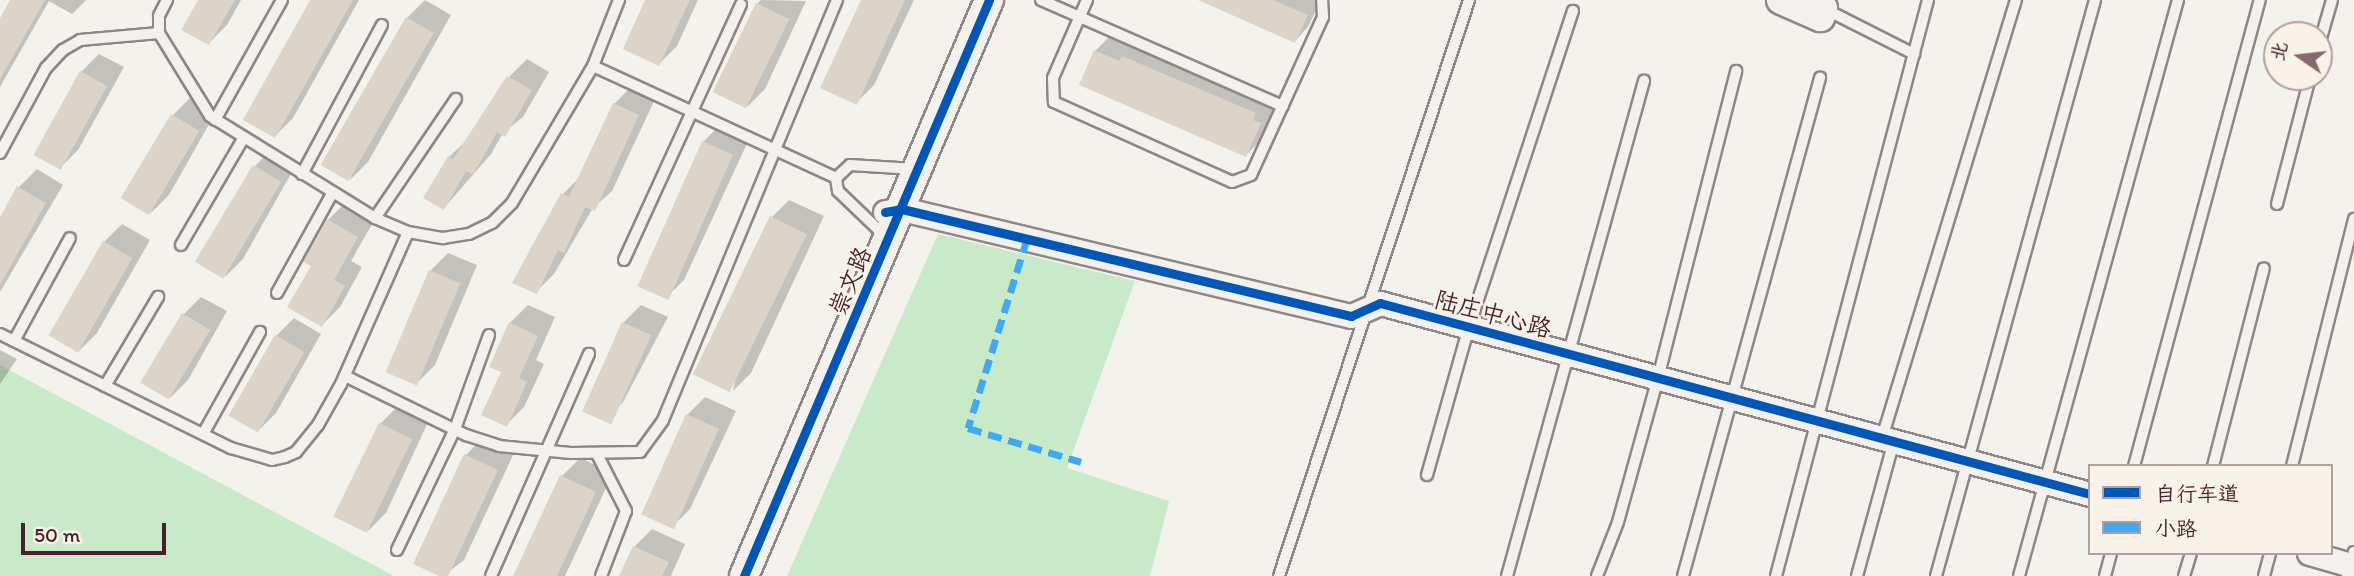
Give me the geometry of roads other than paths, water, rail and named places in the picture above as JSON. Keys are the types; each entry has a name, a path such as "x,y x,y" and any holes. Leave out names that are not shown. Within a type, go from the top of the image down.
{"street":[{"name":"崇文路","path":"744,576 910,168 968,0"},
{"name":"崇文路","path":"910,168 989,0"},
{"path":"1781,0 1820,17 1814,4"},
{"name":"崇文路","path":"727,576 888,223"},
{"name":"陆庄中心路","path":"888,223 1351,316 1380,303 2088,493"},
{"path":"2317,555 2352,564"}],"lane":[{"path":"167,0 159,16 159,33 190,88 215,120 375,218 408,232 443,238 469,234 492,223 512,203 539,163 593,66 619,0"},
{"path":"215,120 282,0"},
{"path":"345,376 455,429 499,446 597,454 640,452 650,442 772,148 837,0"},
{"path":"1041,0 1283,106"},
{"path":"1087,0 1053,78 1054,102 1217,178 1232,182 1251,176 1323,17 1322,0"},
{"path":"1279,576 1469,0"},
{"path":"1776,576 1928,0"},
{"path":"1857,576 1888,440 2016,0"},
{"path":"1936,576 2095,0"},
{"path":"2019,576 2178,0"},
{"path":"2135,464 2260,0"},
{"path":"2326,21 2332,0"},
{"path":"1814,4 1914,54"},
{"path":"624,260 741,5"},
{"path":"1427,475 1469,327 1573,11"},
{"path":"302,174 382,25"},
{"path":"0,152 46,68 63,50 80,40 159,33"},
{"path":"593,66 836,178"},
{"path":"1597,576 1618,523 1658,378 1736,71"},
{"path":"1683,576 1820,78"},
{"path":"1507,576 1644,81"},
{"path":"2277,204 2306,91"},
{"path":"375,218 456,99"},
{"path":"181,245 243,139"},
{"path":"836,178 850,165 910,168"},
{"path":"836,178 838,191 888,223"},
{"path":"277,293 333,192"},
{"path":"2293,464 2354,219"},
{"path":"0,334 202,434 254,456 285,457 296,452 318,425 345,376 408,232"},
{"path":"14,341 70,238"},
{"path":"2214,464 2264,268"},
{"path":"105,386 158,298"},
{"path":"202,434 260,332"},
{"path":"397,550 455,429 489,335"},
{"path":"491,576 589,354"},
{"path":"597,454 626,511 601,576"},
{"path":"2105,576 2110,555"},
{"path":"2184,576 2189,555"},
{"path":"2264,576 2269,555"}]}
